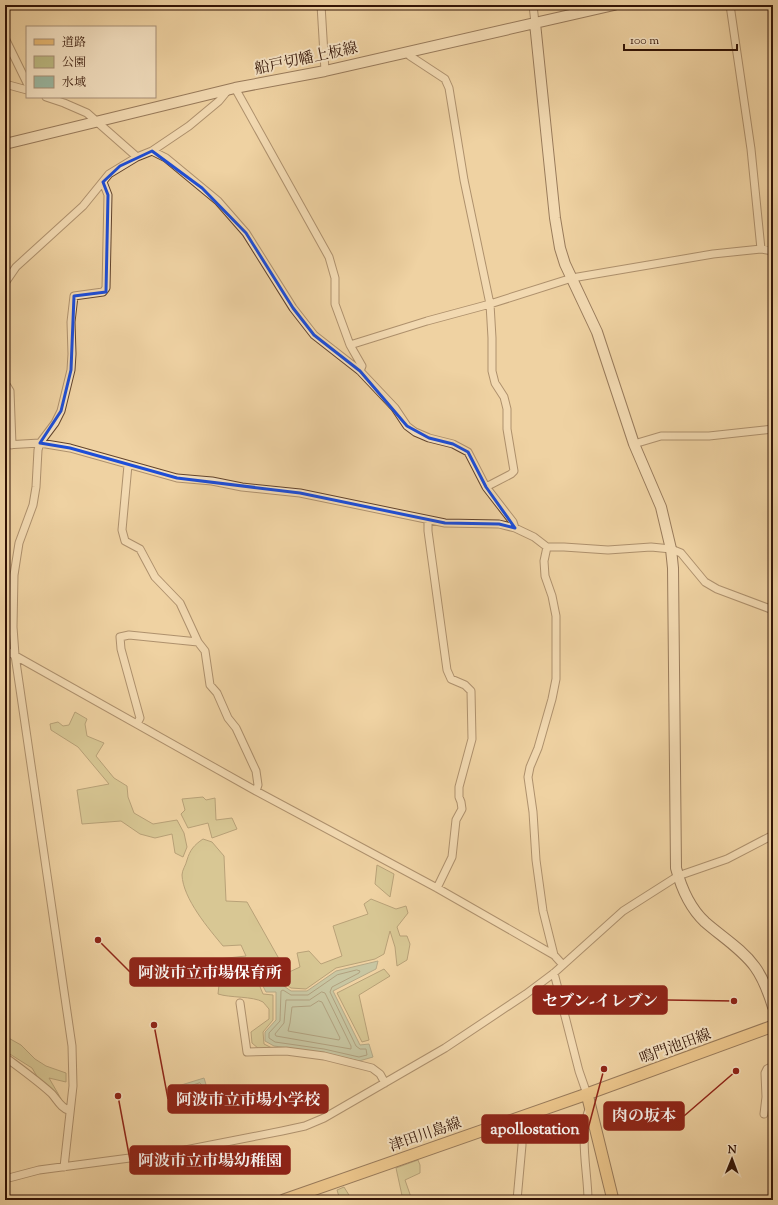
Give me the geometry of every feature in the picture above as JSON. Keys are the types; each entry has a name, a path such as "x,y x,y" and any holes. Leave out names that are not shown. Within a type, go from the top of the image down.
{"main road":[{"name":"鳴門池田線","path":"587,1094 773,1026"},
{"path":"587,1094 614,1200"},
{"name":"津田川島線","path":"284,1200 587,1094"}],"street":[{"path":"321,5 325,71"},
{"path":"533,5 555,218 560,248 565,264 597,332 634,444 661,507 672,549 675,859 678,876 692,906 704,921 739,949 756,968 765,985 773,1007"},
{"name":"船戸切幡上板線","path":"5,144 232,89 325,71 614,5"},
{"path":"730,5 751,149 761,249"},
{"path":"5,38 26,81"},
{"path":"406,52 445,80 449,88 464,180 490,304 492,371 495,383 504,397 507,429 514,471 486,487"},
{"path":"5,84 26,90"},
{"path":"5,283 16,267 83,206 109,174 137,157 152,151 190,126 232,89 329,257 335,278 335,304 350,345 362,366 360,371"},
{"path":"49,98 87,113 137,157"},
{"path":"152,151 166,158 218,202 246,233 293,308 314,335 360,371 395,408 407,426 415,432 429,438 453,444 468,452 486,487 513,522 515,528"},
{"path":"64,1167 73,1086 72,1046 15,655 13,627 14,575 18,543 34,505 38,450 40,443 55,423 61,411 71,370 72,354 70,334 74,296 103,292 106,288 108,195 103,182"},
{"path":"350,345 572,278 713,254 761,249 772,253"},
{"path":"5,386 7,386 10,391 8,445 40,443 70,448 177,478 206,480 242,487 300,493 445,523 499,524 515,528 534,537 547,547 608,550 651,547 672,549 681,553 705,582 718,589 773,610"},
{"path":"634,444 661,436 710,436 773,429"},
{"path":"128,465 122,530 125,541 140,549 147,559 155,577 180,603 198,642 205,650 210,685 217,693 228,718 236,728 256,771 258,784 256,791"},
{"path":"428,520 428,531 447,670 451,680 465,685 471,690 472,728 472,739 459,787 459,797 462,802 462,809 456,820 453,833 452,857 437,888"},
{"path":"547,547 544,561 545,576 552,596 556,616 556,679 552,699 528,777 542,904 554,955"},
{"path":"138,724 140,718 121,649 120,638 129,635 198,642"},
{"path":"5,650 256,791 437,888 554,955 563,964"},
{"path":"5,1179 39,1170 175,1152 305,1126 324,1118 445,1048 526,994 554,973 623,911 678,876 727,859 773,835"},
{"path":"554,973 587,1094"},
{"path":"240,1003 247,1052 286,1051 331,1058 372,1068 380,1074 385,1083"},
{"path":"5,1057 47,1090 64,1109 70,1111"},
{"path":"764,1114 766,1097 765,1073 773,1066"},
{"path":"588,1200 585,1137 587,1114 590,1106"},
{"path":"517,1200 522,1145 521,1117"}],"highlighted area":[{"path":"152,151 202,188 246,233 293,308 314,335 360,371 407,426 429,438 453,444 468,452 486,487 515,528 499,524 445,523 300,493 177,478 70,448 40,443 61,411 71,370 74,296 106,292 108,195 103,182 120,166"}],"green space":[{"path":"75,712 87,719 85,724 87,736 104,743 96,756 114,778 127,786 128,797 134,813 153,824 177,820 184,833 187,847 183,857 175,853 172,834 155,838 140,834 121,821 82,824 77,790 109,784 78,747 51,730 50,724 58,722 63,726 69,725"},
{"path":"203,797 206,800 215,798 216,820 232,818 237,829 212,838 208,823 188,828 181,814 185,810 182,799"},
{"path":"203,839 212,842 224,856 226,901 247,902 287,973 300,967 297,953 309,951 321,964 342,956 333,926 368,914 364,904 371,899 396,909 406,906 408,913 397,927 400,936 407,936 410,944 407,960 397,966 395,947 390,931 384,954 375,959 336,968 306,989 291,988 249,960 263,994 273,995 273,1020 263,1032 264,1044 272,1048 259,1049 252,1043 251,1032 269,1019 269,1009 259,1000 218,994 219,985 253,984 244,966 211,969 209,960 246,956 241,945 223,946 192,904 183,884 182,873 190,853"},
{"path":"377,865 394,874 390,897 375,884"},
{"path":"384,969 390,976 359,995 369,1040 362,1042 337,993"},
{"path":"5,1036 21,1045 35,1059 46,1066 66,1073 66,1082 49,1078 64,1104 38,1078 32,1068 5,1051"},
{"path":"418,1160 420,1165 420,1173 405,1180 412,1200 403,1200 396,1168"},
{"path":"344,1187 352,1200 340,1200 337,1190"}],"water":[{"path":"378,961 376,969 333,991 360,1045 369,1044 373,1057 359,1061 324,1053 274,1046 265,1041 265,1032 276,1020 276,992 266,992 251,963 291,991 307,991 336,971"},
{"path":"204,1078 208,1091 182,1099 178,1086"}],"place":[{"name":"阿波市立市場保育所","path":"98,940"},
{"name":"セブン-イレブン","path":"734,1001"},
{"name":"阿波市立市場小学校","path":"154,1025"},
{"name":"apollostation","path":"604,1069"},
{"name":"肉の坂本","path":"736,1071"},
{"name":"阿波市立市場幼稚園","path":"118,1096"}]}
